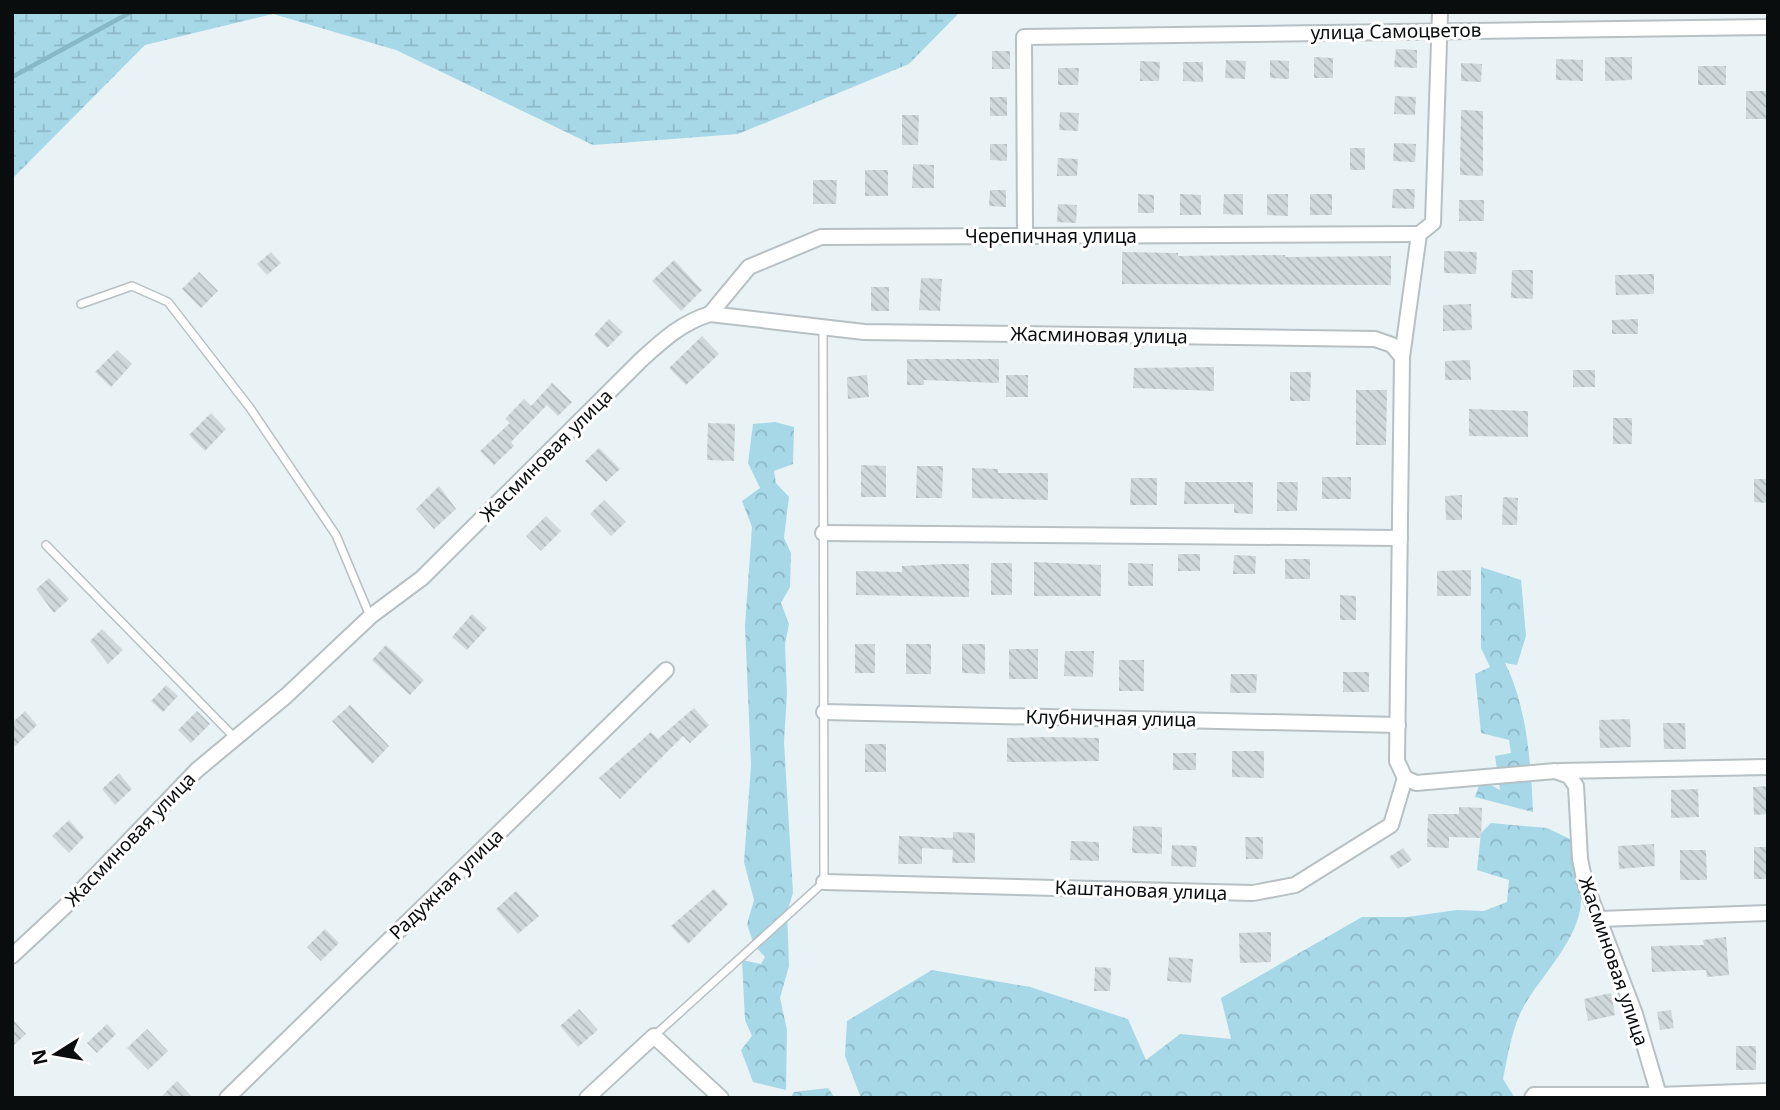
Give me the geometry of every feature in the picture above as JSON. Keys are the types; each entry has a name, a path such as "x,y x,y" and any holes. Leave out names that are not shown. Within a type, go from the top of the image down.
{"street":[{"path":"1440,12 1433,223 1419,234 1402,357 1397,761 1405,778 1416,783 1555,771 1768,767"},
{"name":"улица Самоцветов","path":"1025,236 1024,37 1768,27"},
{"name":"Черепичная улица","path":"710,314 749,267 821,237 1419,234"},
{"name":"Жасминовая улица","path":"12,956 72,900 197,771 371,616 422,578 670,333 690,320 710,314 876,332 1376,338 1392,345 1402,357"},
{"path":"824,533 1400,538"},
{"name":"Радужная улица","path":"227,1098 666,670"},
{"name":"Клубничная улица","path":"824,712 1398,725"},
{"name":"Жасминовая улица","path":"1555,771 1569,776 1576,786 1580,859 1599,919 1635,1014 1659,1096"},
{"name":"Каштановая улица","path":"824,882 1253,893 1296,885 1391,825 1405,778"},
{"path":"1599,919 1768,913"},
{"path":"587,1098 654,1036 721,1098"},
{"path":"1532,1098 1534,1095 1659,1096 1768,1091"}],"lane":[{"path":"81,304 132,286 168,302 250,408 336,534 371,616"},
{"path":"654,1036 824,882 823,327"},
{"path":"46,545 236,738"}],"green space":[{"path":"12,12 960,12 909,64 738,134 593,145 396,50 273,14 145,45 12,179"},
{"path":"775,422 794,427 793,464 774,471 776,483 789,497 784,538 791,553 790,587 781,603 789,624 785,644 787,693 784,742 793,893 787,912 789,966 780,998 787,1030 786,1090 753,1082 741,1050 752,1036 745,1020 742,960 761,964 765,957 754,945 747,924 754,900 744,862 751,765 745,626 752,527 742,501 760,488 748,463 753,424"},
{"path":"1481,567 1521,580 1526,636 1517,665 1505,663 1523,717 1533,812 1475,797 1481,780 1500,790 1495,756 1511,753 1509,740 1481,733 1475,674 1490,667 1481,648"},
{"path":"1491,823 1547,828 1574,841 1581,886 1579,915 1574,929 1559,956 1531,994 1513,1032 1503,1079 1515,1098 861,1098 845,1056 847,1021 932,970 1030,987 1128,1019 1146,1060 1180,1034 1231,1039 1221,998 1362,917 1407,917 1457,910 1484,911 1507,902 1509,880 1477,870 1481,833"},
{"path":"828,1088 835,1098 791,1098 794,1092"}],"building":[{"path":"1396,49 1417,50 1417,68 1394,67"},
{"path":"992,51 1010,51 1010,69 992,69"},
{"path":"1314,57 1333,58 1333,78 1314,78"},
{"path":"1605,57 1632,57 1632,80 1605,81"},
{"path":"1556,59 1583,60 1583,81 1556,80"},
{"path":"1226,60 1246,61 1245,79 1225,78"},
{"path":"1270,60 1289,61 1289,79 1270,78"},
{"path":"1140,61 1160,62 1159,81 1140,81"},
{"path":"1183,62 1203,62 1203,82 1183,81"},
{"path":"1461,63 1482,64 1481,82 1461,81"},
{"path":"1698,66 1726,66 1726,85 1698,85"},
{"path":"1058,68 1079,68 1078,85 1058,85"},
{"path":"1746,91 1768,91 1768,119 1746,119"},
{"path":"1395,96 1416,97 1415,115 1394,114"},
{"path":"990,97 1007,97 1007,116 990,116"},
{"path":"1461,110 1483,111 1483,176 1460,175"},
{"path":"1060,112 1079,113 1078,131 1059,130"},
{"path":"902,115 919,115 918,145 902,145"},
{"path":"1394,143 1416,144 1415,162 1393,161"},
{"path":"990,144 1007,144 1007,161 990,160"},
{"path":"1350,148 1365,148 1365,170 1350,170"},
{"path":"1058,158 1078,159 1077,176 1057,176"},
{"path":"913,164 934,165 934,188 912,188"},
{"path":"865,170 888,170 888,196 865,196"},
{"path":"813,180 837,180 836,204 813,204"},
{"path":"1393,189 1415,189 1414,209 1392,208"},
{"path":"990,190 1006,190 1006,207 989,206"},
{"path":"1138,194 1154,195 1154,213 1138,213"},
{"path":"1180,194 1201,195 1201,215 1180,215"},
{"path":"1224,194 1243,194 1243,215 1223,214"},
{"path":"1267,194 1288,194 1288,216 1267,215"},
{"path":"1310,194 1332,194 1332,215 1310,215"},
{"path":"1459,200 1484,200 1484,221 1459,221"},
{"path":"1058,204 1077,205 1076,223 1057,222"},
{"path":"1444,251 1477,252 1476,274 1444,273"},
{"path":"271,252 281,263 267,275 257,264"},
{"path":"1122,252 1178,253 1178,256 1391,256 1391,285 1122,284"},
{"path":"674,260 702,290 681,311 652,281"},
{"path":"1512,270 1533,270 1533,299 1511,298"},
{"path":"199,272 218,291 201,308 182,289"},
{"path":"1654,274 1654,294 1616,295 1615,275"},
{"path":"921,278 942,279 940,311 919,310"},
{"path":"871,287 889,287 889,311 871,311"},
{"path":"1471,304 1472,330 1443,331 1443,305"},
{"path":"609,319 623,332 607,348 594,335"},
{"path":"1638,319 1638,334 1612,334 1612,320"},
{"path":"702,336 719,354 686,385 669,368"},
{"path":"117,350 132,364 111,387 95,372"},
{"path":"907,359 999,359 999,383 924,380 924,385 907,385"},
{"path":"1470,360 1471,380 1445,380 1445,361"},
{"path":"1214,367 1214,391 1133,388 1134,368"},
{"path":"1573,370 1595,370 1595,387 1573,387"},
{"path":"1290,372 1311,372 1310,401 1290,401"},
{"path":"867,375 869,397 848,399 847,377"},
{"path":"1006,375 1028,375 1028,397 1006,397"},
{"path":"552,383 572,402 558,416 547,405 511,442 514,446 494,465 480,451 510,423 505,419 524,399 531,406"},
{"path":"1356,390 1387,390 1386,445 1356,445"},
{"path":"1469,409 1528,411 1528,437 1469,436"},
{"path":"211,413 226,429 205,451 189,435"},
{"path":"1613,418 1632,418 1632,444 1613,444"},
{"path":"708,423 735,424 734,461 707,460"},
{"path":"599,448 620,469 606,482 585,461"},
{"path":"861,465 886,466 886,497 861,497"},
{"path":"917,466 943,466 942,498 916,498"},
{"path":"972,468 998,469 998,473 1048,473 1048,500 972,498"},
{"path":"1322,477 1351,477 1351,499 1322,499"},
{"path":"1131,478 1157,478 1157,505 1130,505"},
{"path":"1754,479 1768,479 1768,503 1754,502"},
{"path":"1185,482 1253,482 1253,514 1234,513 1234,504 1184,504"},
{"path":"1277,482 1298,482 1297,511 1277,511"},
{"path":"439,486 456,509 434,529 416,509"},
{"path":"1462,495 1462,520 1446,520 1445,496"},
{"path":"1503,497 1518,498 1517,525 1502,525"},
{"path":"604,500 626,522 611,536 590,514"},
{"path":"546,516 561,531 541,551 526,536"},
{"path":"1178,554 1200,554 1200,571 1178,571"},
{"path":"1234,555 1256,556 1255,574 1233,574"},
{"path":"1285,559 1310,559 1310,579 1285,579"},
{"path":"1034,562 1101,565 1101,596 1034,596"},
{"path":"991,563 1012,563 1012,595 991,595"},
{"path":"1128,563 1153,564 1153,586 1128,586"},
{"path":"969,564 969,597 856,595 856,571 902,572 902,566"},
{"path":"1471,570 1471,596 1437,596 1437,571"},
{"path":"49,578 69,599 54,613 36,589"},
{"path":"1340,595 1356,596 1356,620 1340,620"},
{"path":"472,614 487,628 467,650 452,637"},
{"path":"102,629 123,650 108,664 90,641"},
{"path":"855,644 875,644 875,673 855,673"},
{"path":"906,644 931,644 931,674 906,674"},
{"path":"962,644 985,644 985,674 962,673"},
{"path":"386,645 424,680 410,695 372,660"},
{"path":"1009,649 1038,649 1038,679 1009,679"},
{"path":"1065,651 1094,651 1093,677 1064,676"},
{"path":"1119,660 1144,660 1144,691 1119,691"},
{"path":"1343,672 1369,672 1369,692 1343,692"},
{"path":"1231,674 1257,674 1256,693 1230,693"},
{"path":"166,685 178,696 163,712 151,701"},
{"path":"350,705 389,746 372,764 332,721"},
{"path":"694,708 709,725 690,743 683,736 620,799 599,778 651,732 658,739"},
{"path":"25,711 37,725 12,749 12,723"},
{"path":"197,711 210,724 191,743 178,730"},
{"path":"1630,719 1631,747 1600,748 1599,720"},
{"path":"1663,723 1685,723 1686,749 1664,749"},
{"path":"1007,738 1099,738 1099,761 1007,762"},
{"path":"865,744 886,744 886,772 865,772"},
{"path":"1232,751 1264,751 1264,778 1232,777"},
{"path":"1173,753 1196,753 1196,770 1173,770"},
{"path":"119,773 132,789 115,805 102,789"},
{"path":"1768,786 1768,814 1754,815 1753,787"},
{"path":"1698,789 1699,817 1671,818 1671,790"},
{"path":"1459,807 1482,808 1481,838 1449,837 1449,848 1427,847 1428,814 1459,814"},
{"path":"69,820 84,837 69,853 52,836"},
{"path":"1133,826 1162,827 1162,854 1132,853"},
{"path":"953,832 975,833 975,863 952,863 953,850 922,848 922,864 898,864 899,836 953,838"},
{"path":"1245,837 1263,837 1263,859 1246,859"},
{"path":"1071,841 1099,842 1099,861 1070,860"},
{"path":"1654,844 1655,866 1619,869 1618,846"},
{"path":"1172,845 1197,846 1196,867 1171,866"},
{"path":"1754,847 1768,847 1768,879 1754,879"},
{"path":"1403,848 1412,860 1398,869 1389,857"},
{"path":"1680,850 1706,850 1707,880 1680,880"},
{"path":"714,889 728,904 688,944 671,926"},
{"path":"516,891 539,916 518,934 496,909"},
{"path":"325,929 339,943 321,961 307,947"},
{"path":"1271,932 1271,962 1240,963 1239,933"},
{"path":"1726,937 1729,975 1707,977 1706,970 1652,972 1651,946 1704,945 1703,940"},
{"path":"1169,957 1193,959 1191,983 1167,981"},
{"path":"1095,967 1111,968 1110,991 1094,991"},
{"path":"1611,993 1615,1015 1588,1021 1584,999"},
{"path":"579,1009 598,1030 578,1047 560,1026"},
{"path":"1671,1010 1674,1028 1660,1030 1657,1012"},
{"path":"12,1019 26,1034 12,1047"},
{"path":"107,1024 116,1034 97,1053 87,1043"},
{"path":"147,1029 168,1051 148,1070 127,1048"},
{"path":"1736,1046 1756,1046 1756,1070 1736,1070"},
{"path":"177,1081 193,1098 160,1098"}],"waterway":[{"path":"12,77 131,12"}]}
